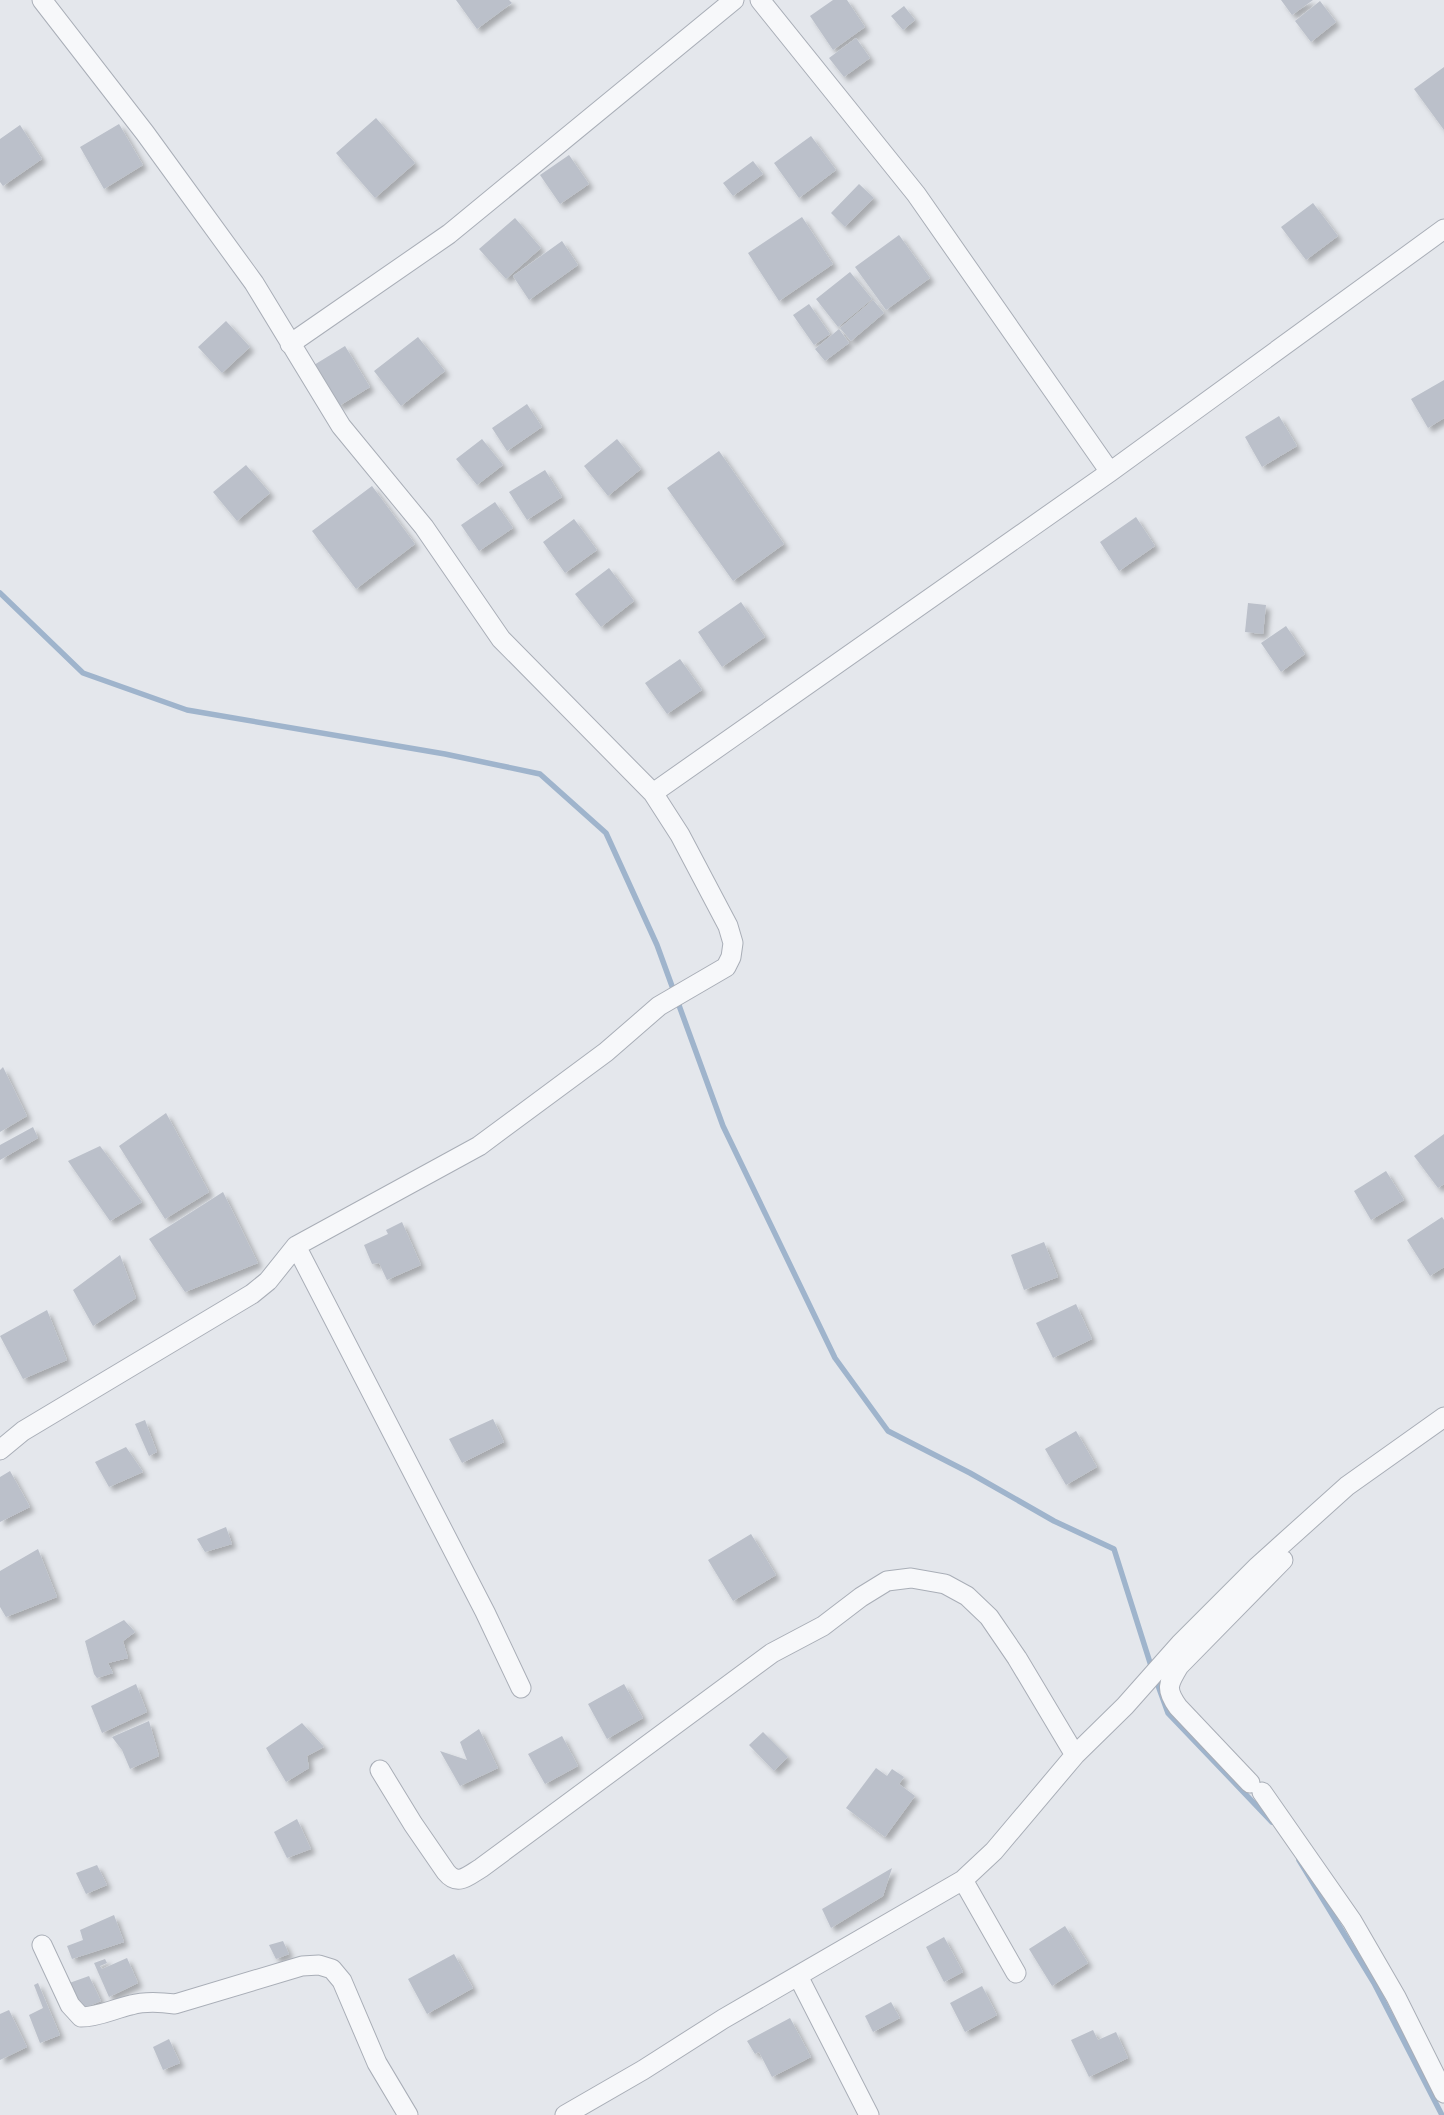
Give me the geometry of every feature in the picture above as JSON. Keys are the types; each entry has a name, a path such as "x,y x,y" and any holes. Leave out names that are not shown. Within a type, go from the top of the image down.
{"street":[{"path":"0,1450 22,1431 252,1294 268,1281 296,1246 479,1146 606,1052 659,1006 726,967 731,957 733,943 728,926 680,835 653,792 501,639 424,527 341,426 254,283 151,141 42,0"},
{"path":"290,344 449,234 734,0"},
{"path":"760,0 916,194 1110,472"},
{"path":"653,792 1110,472 1444,229"},
{"path":"296,1246 485,1612 521,1688"},
{"path":"565,2115 643,2070 723,2019 963,1880 994,1851 1075,1755 1125,1706 1180,1644 1251,1573 1347,1486 1444,1417"},
{"path":"1347,1486 1326,1516 1179,1666 1169,1682 1170,1695 1178,1706 1256,1787 1352,1921 1396,1996 1444,2093"},
{"path":"380,1770 413,1824 450,1878 464,1878 482,1868 772,1653 823,1626 861,1597 887,1581 911,1578 945,1584 967,1596 988,1617 1017,1658 1075,1755"},
{"path":"963,1880 1016,1973"},
{"path":"42,1945 70,2005 81,2017 95,2017 131,2004 156,2002 174,2004 302,1966 319,1966 332,1969 342,1981 377,2063 408,2115"},
{"path":"798,1976 869,2115"}],"building":[{"path":"456,0 509,0 512,3 477,29"},
{"path":"833,0 847,0 865,27 833,50 810,16"},
{"path":"1281,0 1313,0 1292,15"},
{"path":"1320,1 1336,22 1311,42 1295,21"},
{"path":"904,6 915,20 903,30 891,16"},
{"path":"856,38 870,58 844,77 829,58"},
{"path":"1444,67 1444,130 1414,89"},
{"path":"376,118 415,163 375,198 336,153"},
{"path":"119,124 143,165 104,189 80,147"},
{"path":"20,125 42,159 3,186 0,182 0,139"},
{"path":"811,136 836,170 799,198 774,163"},
{"path":"569,155 589,184 560,204 540,175"},
{"path":"753,161 763,174 733,196 723,183"},
{"path":"859,184 874,198 845,227 831,213"},
{"path":"1313,203 1338,236 1306,260 1281,227"},
{"path":"802,217 833,264 779,301 748,253"},
{"path":"515,218 541,248 506,279 479,249"},
{"path":"899,235 930,278 886,310 855,267"},
{"path":"562,241 578,265 529,300 513,276"},
{"path":"850,272 872,299 838,327 816,299"},
{"path":"873,300 884,313 851,341 840,328"},
{"path":"809,304 830,334 814,345 793,315"},
{"path":"226,321 250,347 222,373 198,347"},
{"path":"839,329 849,343 825,361 815,349"},
{"path":"418,337 445,371 401,406 374,371"},
{"path":"345,346 370,387 339,406 314,365"},
{"path":"1444,380 1444,418 1428,428 1411,399"},
{"path":"527,404 542,427 507,451 492,428"},
{"path":"1279,416 1297,446 1262,467 1245,437"},
{"path":"482,439 503,465 477,485 456,459"},
{"path":"617,439 641,469 608,496 584,466"},
{"path":"719,451 784,544 733,581 667,488"},
{"path":"246,465 270,493 237,521 213,492"},
{"path":"545,470 562,497 527,520 509,492"},
{"path":"372,486 415,544 356,589 312,531"},
{"path":"495,502 513,528 479,551 461,525"},
{"path":"1136,517 1155,546 1119,571 1100,542"},
{"path":"574,519 597,550 565,573 543,542"},
{"path":"609,568 634,601 601,627 575,594"},
{"path":"741,602 765,637 722,667 698,632"},
{"path":"1248,603 1266,605 1263,634 1245,632"},
{"path":"1286,626 1305,654 1281,672 1261,643"},
{"path":"680,659 702,690 667,714 645,683"},
{"path":"3,1067 27,1116 0,1132 0,1070"},
{"path":"166,1113 209,1192 165,1219 119,1146"},
{"path":"33,1127 38,1138 0,1160 0,1145"},
{"path":"1444,1134 1444,1184 1438,1188 1414,1156"},
{"path":"100,1146 142,1202 110,1221 68,1161"},
{"path":"1386,1171 1404,1200 1371,1220 1354,1191"},
{"path":"223,1192 258,1263 185,1292 149,1239"},
{"path":"1442,1217 1444,1220 1444,1267 1430,1276 1407,1240"},
{"path":"402,1222 421,1265 387,1280 379,1263 372,1264 364,1245 388,1234 386,1230"},
{"path":"1044,1242 1058,1277 1024,1290 1011,1255"},
{"path":"120,1255 136,1298 93,1326 73,1290"},
{"path":"1076,1304 1092,1339 1053,1358 1036,1323"},
{"path":"47,1310 67,1360 23,1379 0,1336"},
{"path":"493,1419 504,1442 462,1463 449,1439"},
{"path":"145,1420 157,1452 149,1456 135,1424"},
{"path":"1076,1431 1097,1467 1066,1485 1045,1449"},
{"path":"126,1447 143,1472 109,1487 95,1462"},
{"path":"10,1471 30,1507 0,1522 0,1477"},
{"path":"226,1527 232,1544 205,1552 197,1539"},
{"path":"751,1534 776,1575 733,1601 708,1560"},
{"path":"38,1549 57,1597 6,1617 0,1607 0,1571"},
{"path":"124,1620 135,1632 123,1641 128,1658 108,1663 113,1673 97,1678 94,1674 85,1641"},
{"path":"136,1684 147,1712 102,1733 91,1706"},
{"path":"624,1684 643,1718 607,1739 588,1704"},
{"path":"149,1721 159,1756 130,1769 122,1750 112,1737"},
{"path":"302,1723 324,1747 307,1756 309,1768 286,1782 266,1748"},
{"path":"479,1729 498,1768 460,1786 440,1751 467,1760 460,1742"},
{"path":"763,1732 788,1757 774,1771 749,1745"},
{"path":"562,1736 578,1766 545,1784 528,1754"},
{"path":"876,1768 887,1776 892,1769 904,1777 899,1784 915,1796 885,1837 846,1808"},
{"path":"297,1819 311,1849 287,1858 274,1832"},
{"path":"97,1865 107,1885 86,1894 76,1873"},
{"path":"892,1868 883,1896 831,1928 822,1909"},
{"path":"114,1915 124,1942 72,1959 67,1946 83,1940 80,1930"},
{"path":"1065,1926 1088,1963 1052,1986 1029,1949"},
{"path":"944,1937 963,1972 944,1982 926,1947"},
{"path":"283,1941 289,1954 276,1959 269,1945"},
{"path":"454,1954 473,1988 427,2014 408,1979"},
{"path":"127,1958 138,1983 109,1997 94,1963 105,1959 107,1963 100,1966 102,1969"},
{"path":"89,1976 101,2001 72,2013 61,1986"},
{"path":"38,1983 60,2035 40,2043 29,2015 43,2008 34,1985"},
{"path":"982,1986 997,2015 965,2032 950,2003"},
{"path":"891,2002 900,2018 873,2032 865,2016"},
{"path":"9,2010 27,2047 0,2060 0,2014"},
{"path":"790,2018 811,2057 772,2077 759,2052 755,2054 747,2041"},
{"path":"1093,2030 1098,2040 1116,2032 1128,2058 1089,2077 1071,2040"},
{"path":"169,2039 180,2063 163,2070 153,2047"}],"waterway":[{"path":"0,593 83,673 187,710 445,754 540,774 606,833 657,945 723,1126 835,1358 888,1431 970,1473 1054,1521 1114,1549 1152,1669"},
{"path":"1155,1677 1168,1713 1272,1822"},
{"path":"1299,1860 1374,1983 1442,2115"}]}
